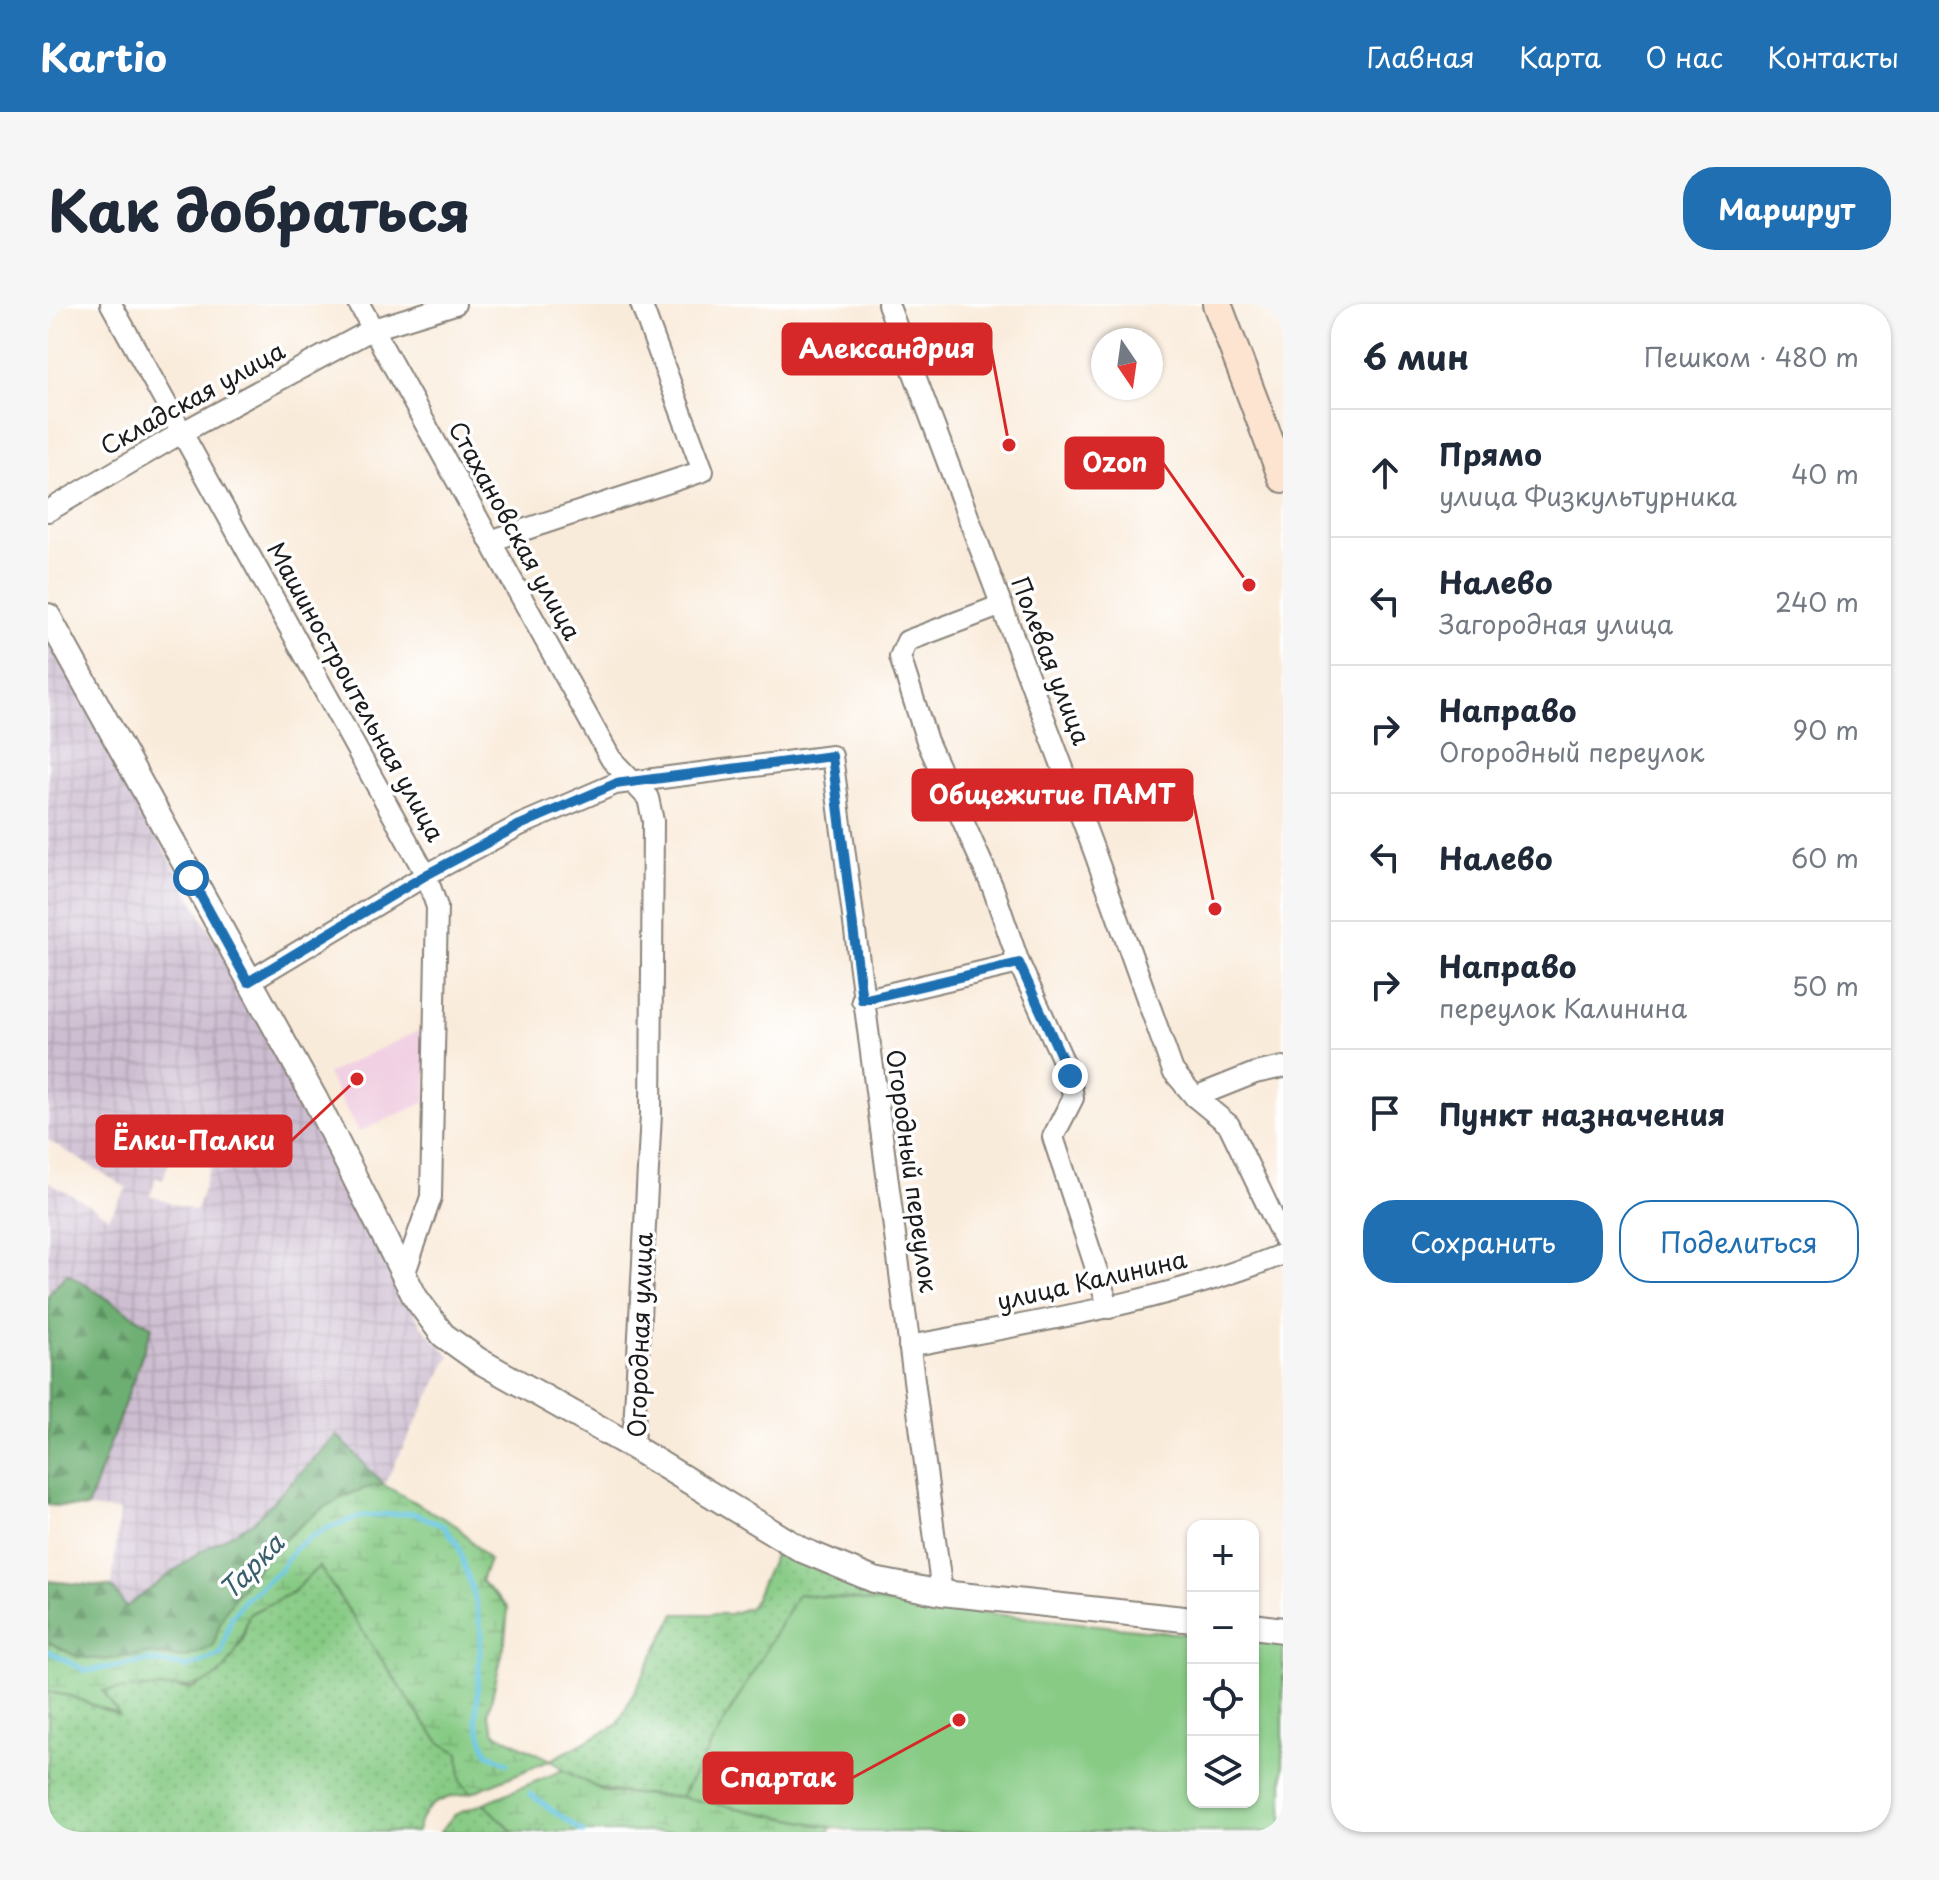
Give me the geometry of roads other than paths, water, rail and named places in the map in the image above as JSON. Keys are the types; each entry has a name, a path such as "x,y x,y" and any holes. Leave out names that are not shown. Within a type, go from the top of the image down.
{"main road":[{"path":"1217,304 1283,478"}],"street":[{"name":"Машиностроительная улица","path":"111,304 426,875 437,907 431,1197 404,1275"},
{"name":"Стахановская улица","path":"359,304 611,759 629,780"},
{"name":"Складская улица","path":"48,511 181,433 373,329 455,304"},
{"path":"490,541 703,471 641,304"},
{"name":"Полевая улица","path":"888,304 1173,1071 1195,1097 1229,1125 1283,1238"},
{"path":"1002,605 907,641 900,657 927,741 993,888 1019,963 1070,1076 1073,1098 1053,1137 1109,1308"},
{"path":"48,616 315,1099 428,1318 443,1335 478,1360 633,1447"},
{"name":"Огородный переулок","path":"629,780 832,756 942,1593"},
{"path":"248,982 426,875 520,825 629,780"},
{"name":"Огородная улица","path":"629,780 648,798 653,847 651,1114 633,1447 802,1550 874,1580 942,1593 1187,1619"},
{"path":"862,1000 1019,963"},
{"path":"1195,1097 1255,1073 1283,1067"},
{"name":"улица Калинина","path":"909,1346 1109,1308 1228,1275 1283,1254"},
{"path":"1259,1627 1283,1630"}],"waterway":[{"name":"Тарка","path":"48,1651 86,1671 149,1661 188,1667 221,1654 231,1618 245,1599 279,1571 296,1547 327,1528 362,1516 413,1513 444,1526 458,1545 481,1630 476,1720 487,1753 508,1763"},
{"name":"Тарка","path":"530,1794 583,1832"}],"place":[{"name":"Александрия","path":"1009,445"},
{"name":"Ozon","path":"1249,585"},
{"name":"Общежитие ПАМТ","path":"1215,909"},
{"name":"Ёлки-Палки","path":"357,1079"},
{"name":"Спартак","path":"959,1720"}]}
